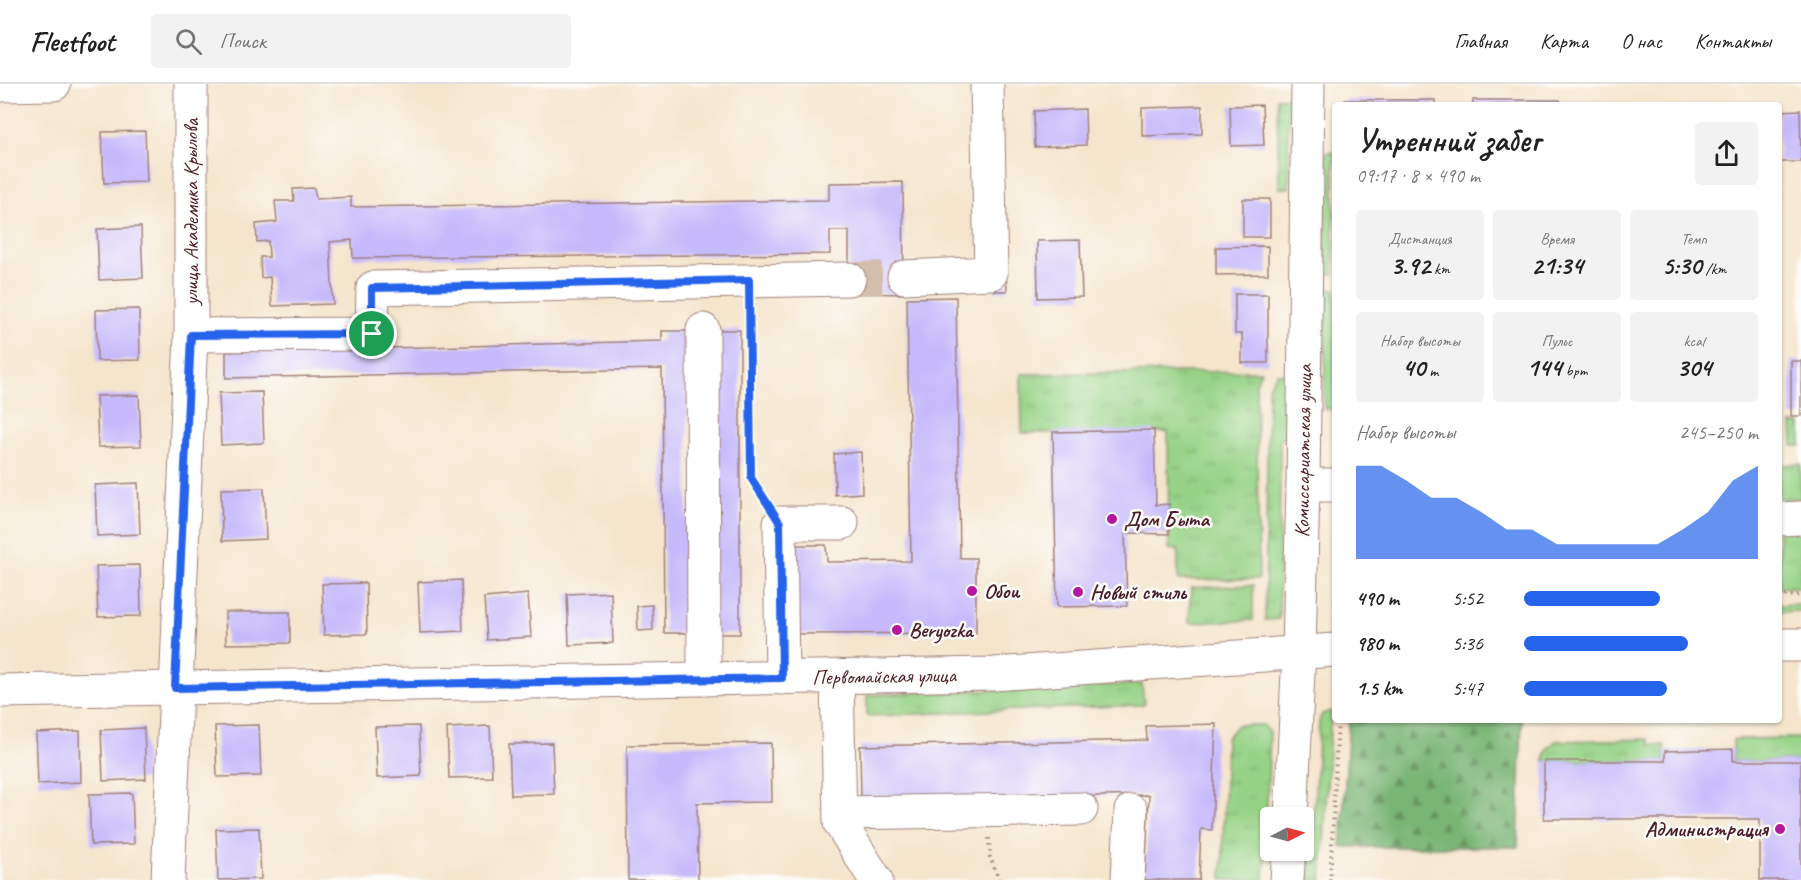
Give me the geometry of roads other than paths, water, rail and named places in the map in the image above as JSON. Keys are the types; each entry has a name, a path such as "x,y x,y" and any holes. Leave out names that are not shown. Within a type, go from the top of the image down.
{"street":[{"path":"0,85 54,84"},
{"name":"улица Академика Крылова","path":"168,880 191,335 191,84"},
{"path":"903,277 991,273 987,84"},
{"name":"Комиссариатская улица","path":"1292,807 1299,652 1319,485 1308,84"},
{"path":"191,335 372,334 372,288 849,279"},
{"path":"703,330 704,678"},
{"path":"1782,519 1801,518"},
{"path":"782,678 780,523 842,523"},
{"path":"1782,645 1801,645"},
{"name":"Первомайская улица","path":"0,691 994,674 1332,651"},
{"path":"837,676 840,823 876,880"},
{"path":"840,813 1081,809"},
{"path":"1128,880 1131,811"},
{"path":"1287,880 1288,861"}],"tunnel":[{"path":"849,279 904,277"}],"place":[{"name":"Дом Быта","path":"1112,519"},
{"name":"Обои","path":"972,591"},
{"name":"Новый стиль","path":"1078,592"},
{"name":"Beryozka","path":"897,630"},
{"name":"Администрация","path":"1780,829"}]}
